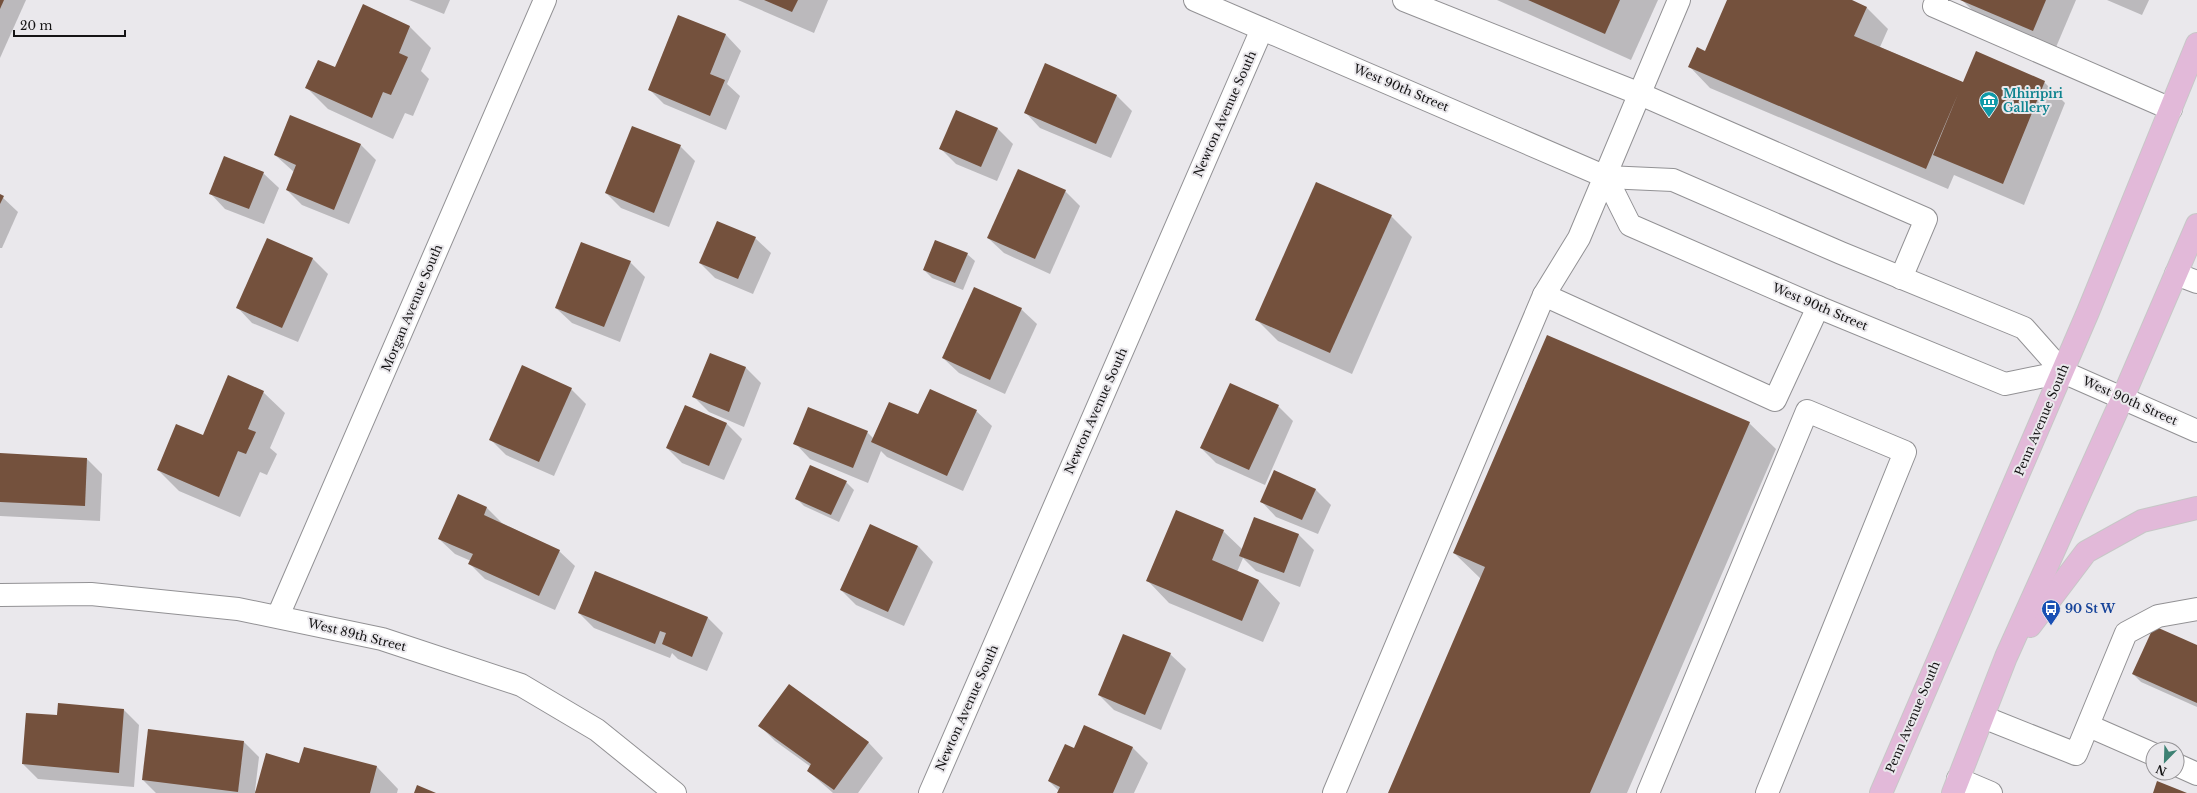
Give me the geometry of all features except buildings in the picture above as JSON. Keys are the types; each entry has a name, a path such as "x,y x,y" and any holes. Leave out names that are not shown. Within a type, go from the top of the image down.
{"main road":[{"name":"Penn Avenue South","path":"1881,793 2063,372 2197,44"},
{"path":"1955,786 2006,657 2123,397 2197,225"},
{"path":"2006,657 2086,552 2142,521 2197,508"}],"street":[{"name":"Morgan Avenue South","path":"278,616 545,0"},
{"name":"West 90th Street","path":"1195,0 1606,177 1673,180 1841,254 2024,328 2063,372 2123,397 2197,431"},
{"path":"1404,0 1640,94 1926,219 1901,278"},
{"path":"1334,793 1544,295 1579,238 1606,177 1679,0"},
{"path":"1931,2 2171,109"},
{"name":"Newton Avenue South","path":"930,793 1262,29"},
{"name":"West 90th Street","path":"1606,177 1630,224 1818,307 2005,384 2063,372"},
{"path":"2176,274 2197,282"},
{"path":"1544,295 1775,400 1807,411 1905,452 1767,793"},
{"path":"1775,400 1818,307"},
{"path":"1648,793 1807,411"},
{"name":"West 89th Street","path":"0,595 91,594 238,609 278,616 382,639 522,685 597,730 675,793"},
{"path":"1982,716 2076,754 2089,726 2126,633 2158,616 2197,609"},
{"path":"2089,726 2145,750"},
{"path":"2185,769 2197,774"},
{"path":"1955,786 1991,793"}],"place":[{"name":"Mhiripiri Gallery","path":"1989,118"},
{"name":"90 St W","path":"2051,626"}]}
